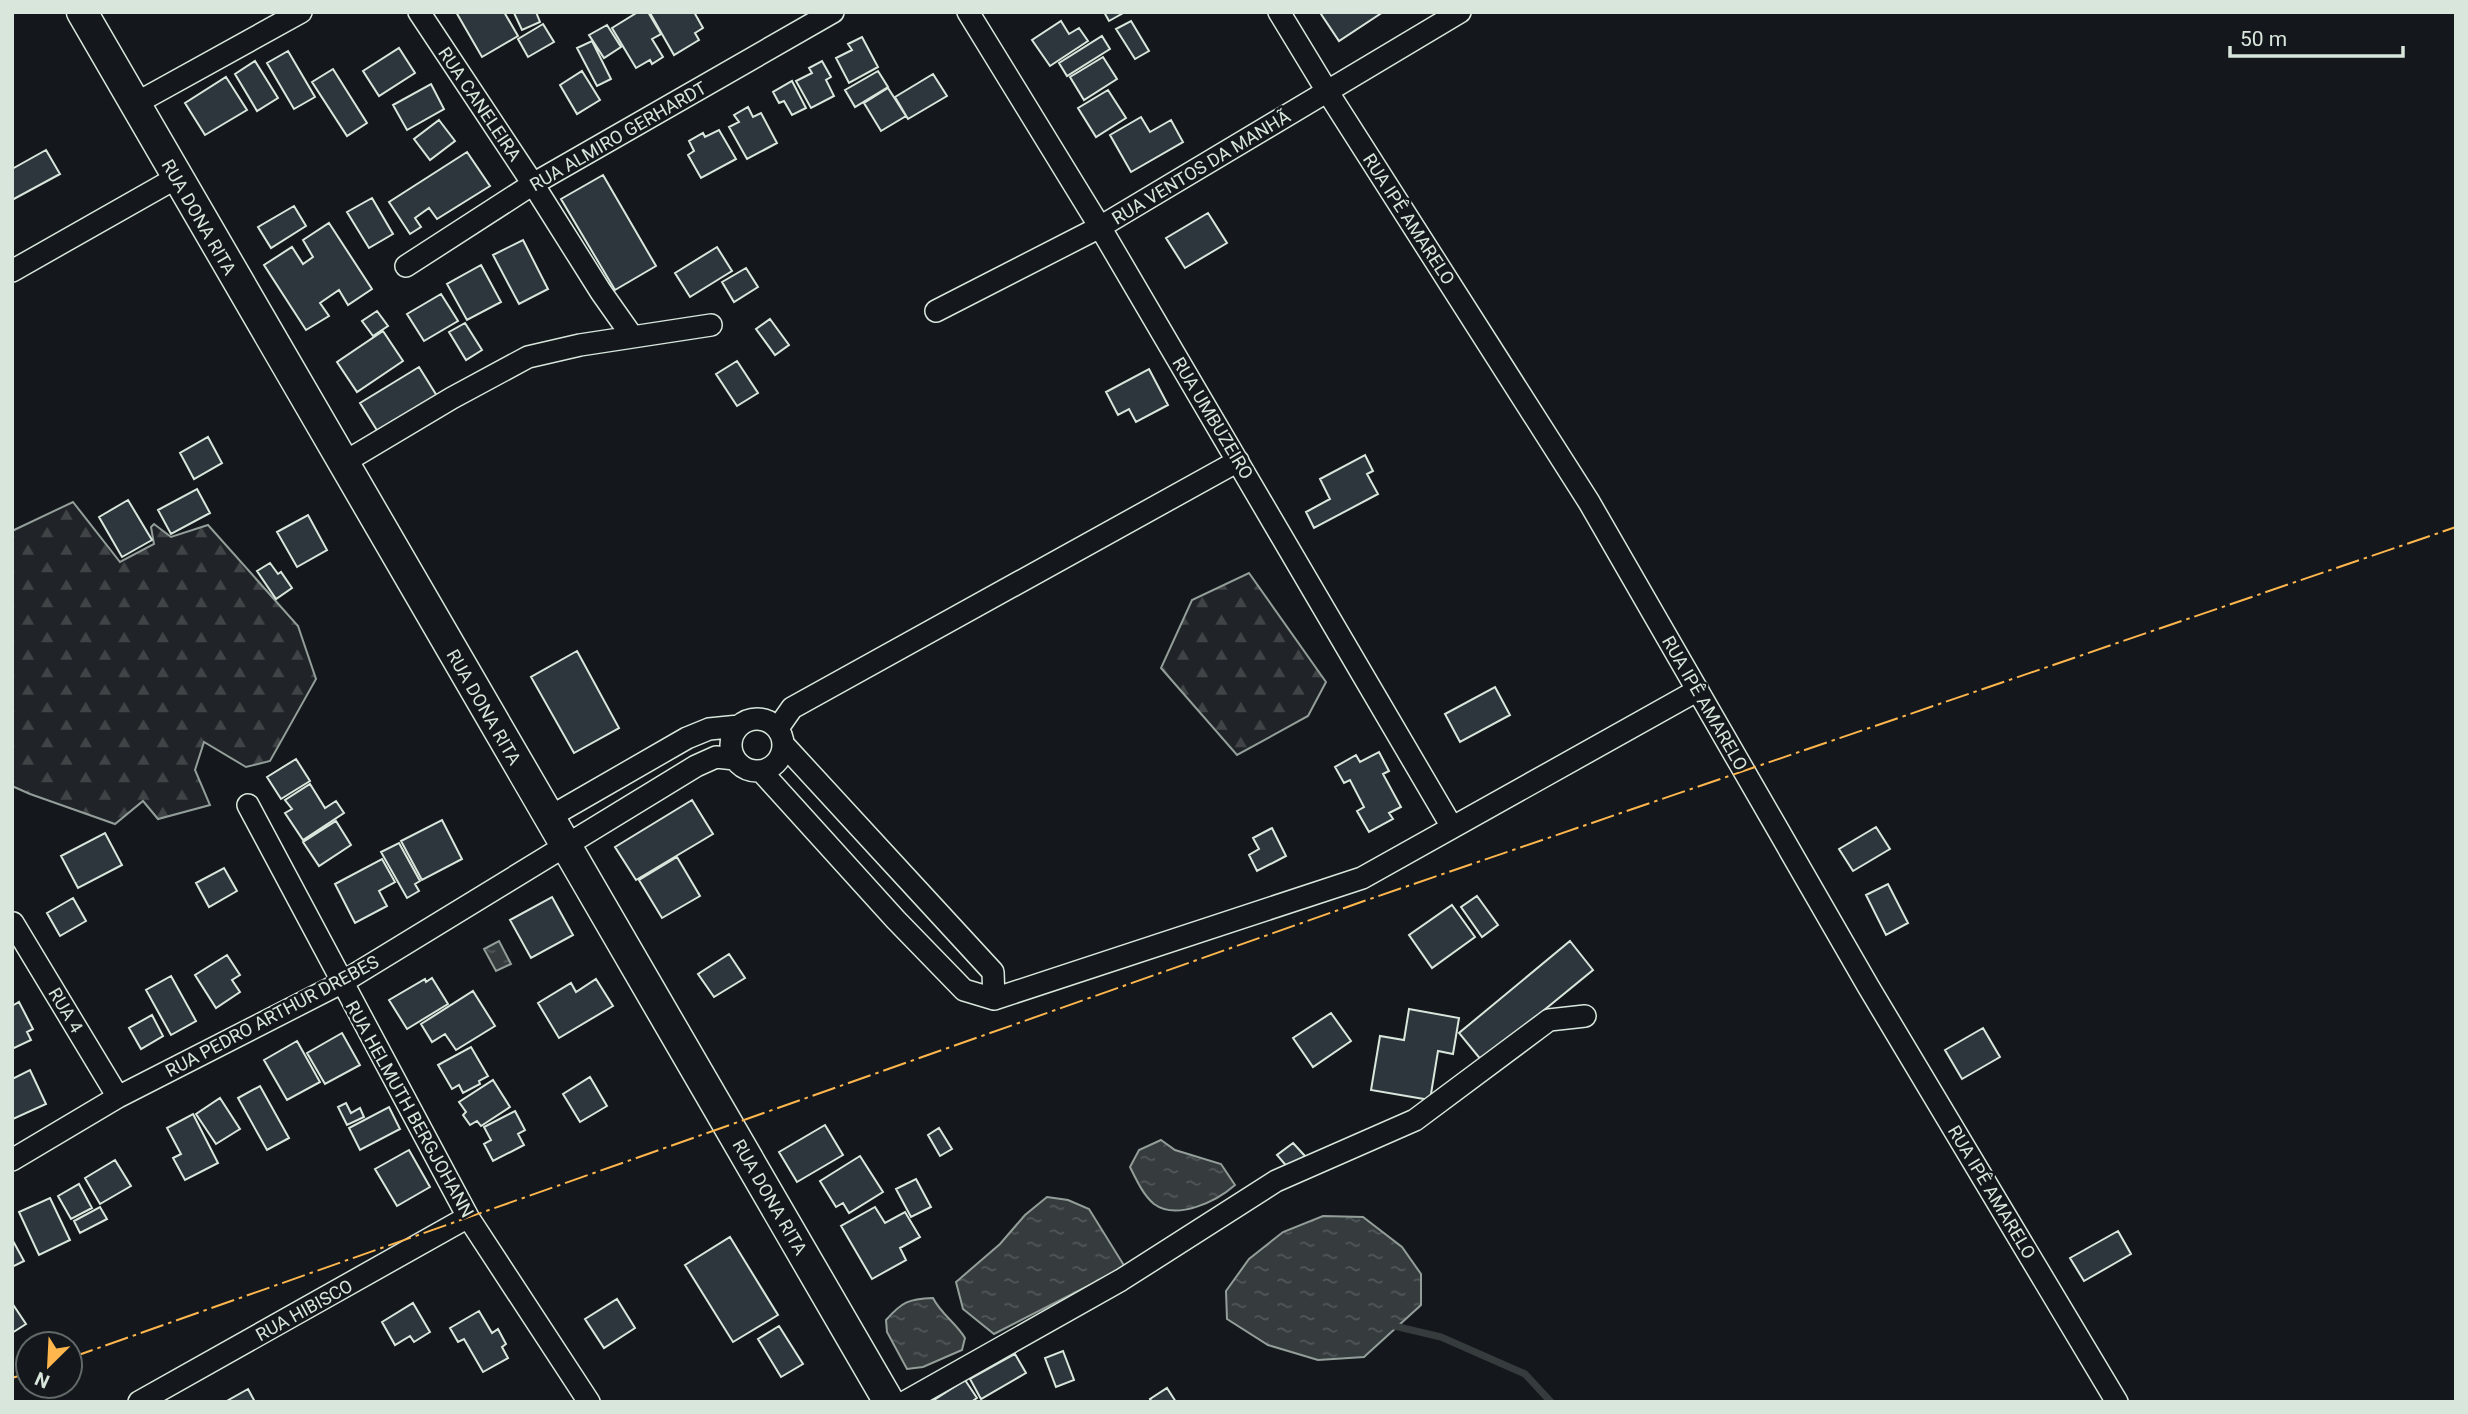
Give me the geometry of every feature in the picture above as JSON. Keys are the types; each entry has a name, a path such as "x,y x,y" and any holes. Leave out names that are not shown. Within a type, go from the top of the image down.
{"main road":[{"name":"RUA DONA RITA","path":"82,12 133,105 888,1402"}],"street":[{"path":"133,105 301,12"},
{"name":"RUA CANELEIRA","path":"419,12 632,336"},
{"name":"RUA ALMIRO GERHARDT","path":"406,267 533,184 833,12"},
{"name":"RUA UMBUZEIRO","path":"968,12 1100,228 1452,827"},
{"name":"RUA IPÊ AMARELO","path":"1279,12 1581,491 1868,986 2117,1402"},
{"name":"RUA VENTOS DA MANHÃ","path":"936,311 1100,228 1460,12"},
{"path":"12,271 176,178"},
{"path":"343,463 452,398 528,357 568,347 711,325"},
{"path":"739,726 731,740 735,759 750,771 761,772 770,768 778,762 781,736 792,708 1238,461"},
{"path":"761,772 895,920 964,990 994,999 1362,878 1698,690"},
{"path":"548,818 687,738 709,729 739,726 753,719 762,719 781,736 924,899 993,972 994,999"},
{"name":"RUA PEDRO ARTHUR DREBES","path":"12,1160 118,1097 341,983 696,765 716,757 735,759"},
{"name":"RUA HELMUTH BERGJOHANN","path":"248,805 468,1217 589,1402"},
{"path":"895,920 924,899"},
{"name":"RUA 4","path":"13,923 118,1097"},
{"path":"905,1402 1121,1280 1276,1181 1415,1120 1549,1020 1585,1016"},
{"name":"RUA HIBISCO","path":"139,1402 468,1217"}],"green space":[{"path":"73,502 120,562 154,544 151,527 154,524 171,537 208,525 298,626 316,679 270,761 246,767 204,742 195,770 210,805 158,819 143,801 115,824 12,786 12,531"},
{"path":"1249,573 1326,682 1308,716 1237,755 1161,668 1192,600"}],"water":[{"path":"499,941 511,964 496,971 484,949"},
{"path":"1161,1140 1175,1150 1221,1164 1235,1185 1208,1203 1185,1210 1163,1209 1154,1204 1143,1192 1130,1167 1139,1150"},
{"path":"1047,1197 1068,1200 1089,1209 1125,1267 994,1334 963,1309 956,1282 1000,1244 1025,1215"},
{"path":"1323,1216 1363,1217 1402,1247 1421,1274 1421,1305 1364,1357 1318,1360 1268,1345 1227,1319 1226,1291 1249,1259 1283,1232"},
{"path":"933,1298 965,1338 962,1350 923,1367 907,1369 887,1332 886,1320 906,1303"}],"building":[{"path":"456,12 504,12 518,36 482,57"},
{"path":"536,12 540,22 522,30 514,13"},
{"path":"638,12 648,12 661,34 652,39 663,57 652,64 650,60 636,68 612,28"},
{"path":"694,12 703,28 695,33 699,40 674,55 650,13"},
{"path":"1104,12 1125,12 1109,21"},
{"path":"1383,12 1339,41 1321,14"},
{"path":"1061,21 1069,34 1079,28 1088,41 1050,66 1032,40"},
{"path":"1131,21 1149,51 1135,59 1116,29"},
{"path":"543,24 554,42 528,57 518,39"},
{"path":"607,25 621,47 604,58 589,35"},
{"path":"1102,36 1110,49 1067,76 1059,63"},
{"path":"862,37 878,67 849,83 836,58 852,50 848,44"},
{"path":"592,41 611,79 597,86 577,48"},
{"path":"399,48 415,73 379,96 363,71"},
{"path":"288,51 315,97 294,109 267,63"},
{"path":"1103,57 1117,79 1084,100 1070,77"},
{"path":"255,61 278,98 257,111 235,74"},
{"path":"822,61 831,77 826,80 834,96 811,108 796,81 812,73 809,68"},
{"path":"333,69 367,123 347,136 312,82"},
{"path":"582,71 600,100 577,114 560,85"},
{"path":"878,71 888,87 855,107 845,90"},
{"path":"933,74 947,96 908,119 895,97"},
{"path":"226,77 247,110 205,135 185,103"},
{"path":"792,81 806,108 792,115 784,101 779,103 773,92"},
{"path":"431,84 444,109 407,130 393,105"},
{"path":"888,88 906,116 881,131 864,103"},
{"path":"1108,90 1126,118 1096,137 1078,108"},
{"path":"748,107 753,117 761,113 777,143 747,159 729,127 739,122 734,115"},
{"path":"1141,117 1150,132 1171,120 1183,142 1131,172 1110,135"},
{"path":"439,120 455,141 430,160 414,139"},
{"path":"719,130 736,159 701,178 688,155 694,151 689,141 703,133 705,137"},
{"path":"46,150 60,174 12,200 12,169"},
{"path":"467,152 490,186 437,219 429,208 415,218 421,227 410,234 389,202"},
{"path":"603,175 656,266 615,290 561,199"},
{"path":"372,198 393,234 369,248 347,212"},
{"path":"294,206 306,226 271,248 258,227"},
{"path":"1208,213 1227,243 1185,268 1166,238"},
{"path":"329,223 372,289 348,305 339,290 320,303 329,316 306,330 264,265 292,247 303,264 313,257 303,240"},
{"path":"523,240 548,289 519,304 493,255"},
{"path":"717,247 732,271 690,297 675,273"},
{"path":"481,265 501,302 467,320 447,284"},
{"path":"746,268 758,287 734,302 722,282"},
{"path":"441,294 458,321 424,341 407,314"},
{"path":"377,311 388,326 373,336 362,321"},
{"path":"770,319 789,345 775,355 756,329"},
{"path":"465,323 482,350 466,360 449,332"},
{"path":"383,331 403,361 357,392 337,362"},
{"path":"737,361 758,393 737,406 716,374"},
{"path":"419,367 437,396 378,432 360,403"},
{"path":"1149,369 1168,405 1136,422 1129,409 1118,415 1106,392"},
{"path":"208,437 222,463 194,479 180,453"},
{"path":"1365,455 1373,471 1367,474 1378,494 1314,528 1306,512 1330,499 1320,479"},
{"path":"197,489 210,513 171,534 158,510"},
{"path":"128,500 152,540 122,557 99,517"},
{"path":"308,515 327,550 297,567 277,532"},
{"path":"270,563 278,574 281,572 292,588 276,599 257,571"},
{"path":"577,651 619,728 574,753 531,677"},
{"path":"1495,687 1510,715 1460,742 1445,714"},
{"path":"1379,752 1389,771 1383,774 1401,807 1389,813 1393,819 1369,832 1357,811 1364,807 1350,780 1344,783 1335,767 1356,755 1360,762"},
{"path":"296,759 310,781 281,799 267,777"},
{"path":"310,784 325,808 336,801 344,813 303,840 285,813 292,809 285,800"},
{"path":"692,800 713,834 636,880 615,847"},
{"path":"442,820 462,859 422,880 401,841"},
{"path":"336,821 351,845 319,866 303,842"},
{"path":"1876,827 1890,849 1853,871 1839,849"},
{"path":"1272,828 1286,856 1257,871 1249,855 1259,849 1253,838"},
{"path":"105,833 122,865 78,888 61,856"},
{"path":"399,843 420,881 415,884 419,891 407,898 381,852"},
{"path":"677,857 700,896 662,918 639,880"},
{"path":"382,859 395,882 379,891 387,906 355,923 335,884"},
{"path":"224,868 237,891 209,907 196,883"},
{"path":"1888,884 1908,923 1886,935 1866,895"},
{"path":"1477,896 1498,925 1482,937 1461,907"},
{"path":"552,897 573,935 531,958 510,920"},
{"path":"73,898 86,921 60,936 47,913"},
{"path":"1452,905 1475,937 1432,968 1409,935"},
{"path":"1570,941 1593,970 1482,1061 1459,1033"},
{"path":"729,954 745,978 714,997 698,974"},
{"path":"227,955 240,975 232,980 240,992 216,1008 195,975"},
{"path":"171,976 196,1021 171,1035 146,990"},
{"path":"432,978 448,1004 407,1029 389,1000 425,979 426,982"},
{"path":"596,979 613,1006 559,1038 538,1003 571,983 576,992"},
{"path":"473,991 495,1026 456,1050 445,1034 432,1042 421,1024"},
{"path":"19,1002 33,1029 27,1032 31,1040 12,1049 12,1006"},
{"path":"1409,1009 1459,1018 1453,1054 1438,1051 1430,1100 1371,1090 1380,1036 1404,1040"},
{"path":"1331,1013 1351,1041 1313,1067 1293,1038"},
{"path":"152,1015 163,1036 141,1049 129,1028"},
{"path":"1983,1028 2000,1057 1962,1079 1945,1050"},
{"path":"342,1033 360,1065 325,1084 307,1053"},
{"path":"297,1041 320,1082 287,1100 264,1060"},
{"path":"471,1047 488,1076 479,1081 480,1084 463,1093 459,1085 452,1089 438,1065"},
{"path":"30,1070 46,1104 13,1119 12,1079"},
{"path":"590,1077 607,1106 580,1122 563,1094"},
{"path":"493,1080 510,1107 481,1126 477,1121 470,1125 459,1102"},
{"path":"260,1086 289,1138 267,1150 238,1098"},
{"path":"220,1098 240,1129 216,1144 196,1114"},
{"path":"346,1103 351,1113 360,1108 364,1117 347,1125 338,1107"},
{"path":"389,1107 400,1129 360,1150 349,1128"},
{"path":"515,1111 525,1130 518,1134 524,1145 493,1161 484,1144 491,1140 484,1127"},
{"path":"193,1114 218,1163 185,1180 173,1158 181,1154 167,1128"},
{"path":"825,1125 843,1155 797,1182 779,1152"},
{"path":"939,1128 952,1149 940,1156 928,1135"},
{"path":"1293,1143 1305,1156 1289,1169 1277,1155"},
{"path":"409,1150 430,1187 397,1206 375,1169"},
{"path":"860,1156 883,1192 849,1213 843,1203 836,1207 820,1181"},
{"path":"115,1160 131,1186 100,1204 85,1178"},
{"path":"916,1179 931,1207 911,1217 896,1189"},
{"path":"79,1184 92,1208 71,1219 58,1196"},
{"path":"50,1198 70,1240 39,1255 19,1212"},
{"path":"100,1207 107,1219 80,1233 74,1221"},
{"path":"875,1207 885,1223 905,1212 920,1237 900,1248 906,1260 872,1279 841,1226"},
{"path":"2118,1231 2131,1254 2084,1281 2070,1258"},
{"path":"730,1237 778,1315 733,1342 685,1265"},
{"path":"12,1239 24,1261 12,1267"},
{"path":"617,1299 635,1328 604,1348 585,1319"},
{"path":"12,1303 26,1324 12,1333"},
{"path":"413,1303 430,1332 414,1342 410,1336 395,1345 382,1322"},
{"path":"479,1311 492,1333 498,1329 506,1344 502,1347 508,1358 483,1372 464,1339 458,1342 450,1328"},
{"path":"779,1326 803,1364 781,1377 758,1339"},
{"path":"1063,1351 1074,1380 1056,1387 1045,1358"},
{"path":"1015,1354 1026,1373 981,1399 970,1379"},
{"path":"965,1380 977,1398 971,1402 931,1402"},
{"path":"1167,1388 1176,1402 1152,1402 1150,1399"},
{"path":"248,1389 255,1402 225,1402"}],"waterway":[{"path":"1390,1325 1441,1337 1525,1374 1551,1402"}],"power":[{"path":"84,1353 1364,901 2456,527"}]}
